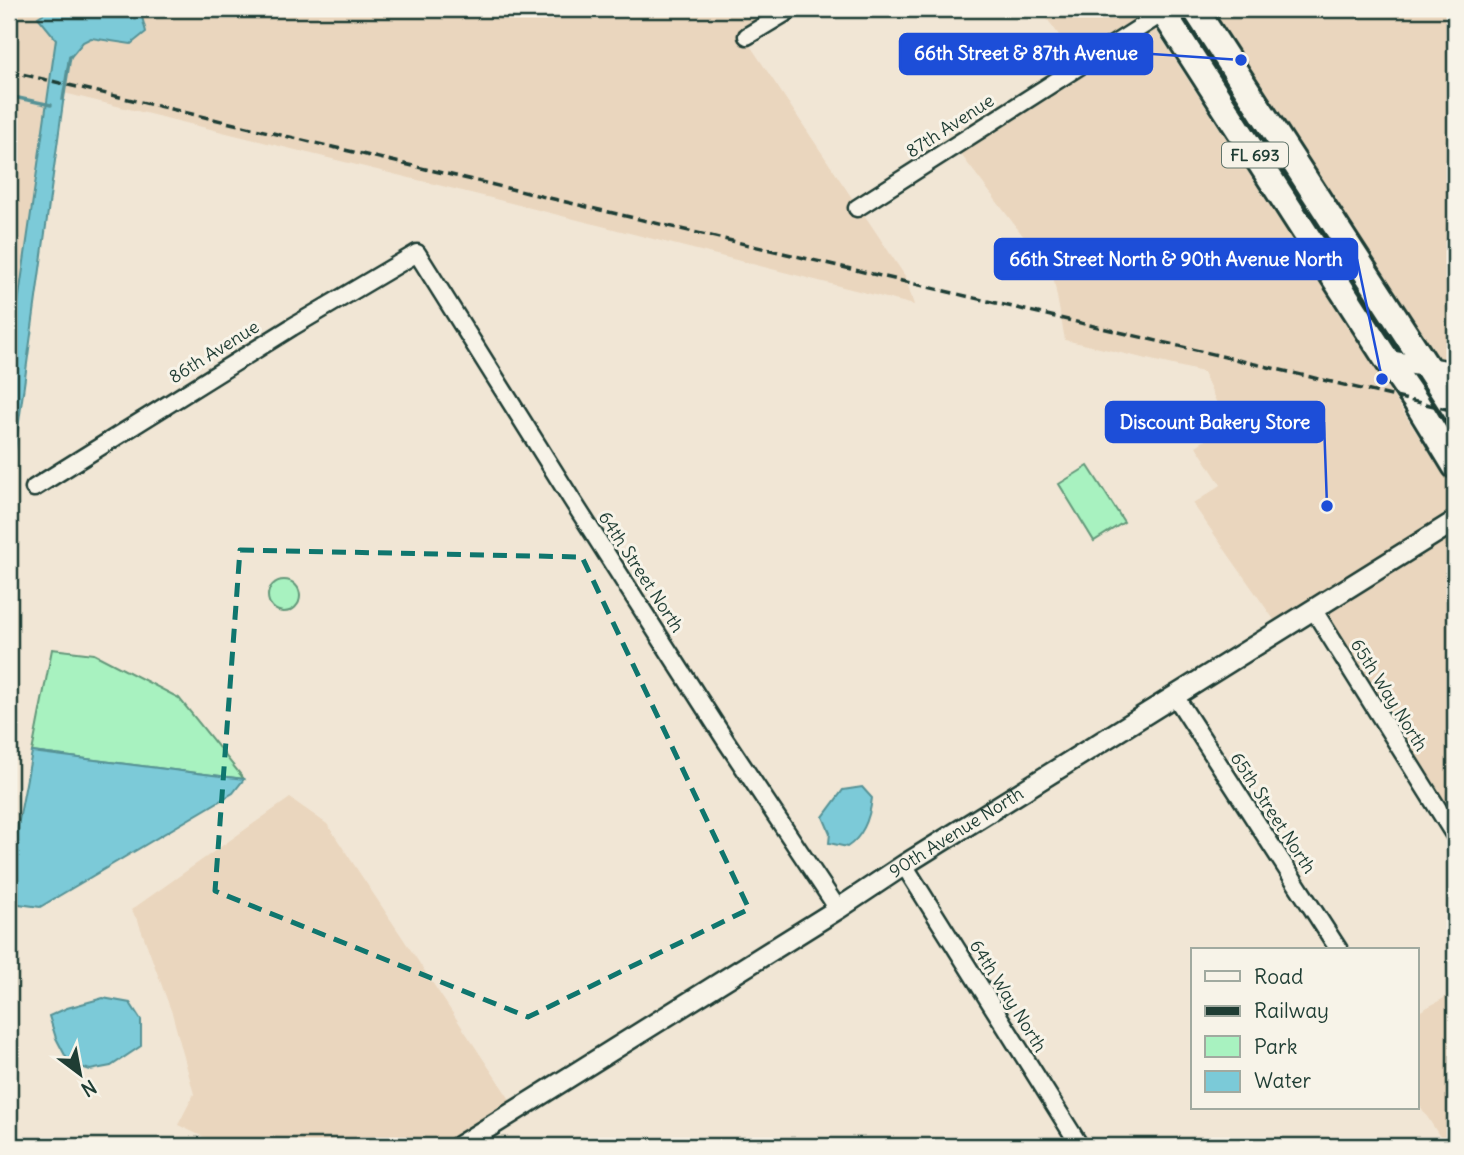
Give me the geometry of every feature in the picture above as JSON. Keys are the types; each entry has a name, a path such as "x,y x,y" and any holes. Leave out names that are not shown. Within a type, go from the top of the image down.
{"main road":[{"name":"FL 693","path":"1195,9 1455,410"},
{"name":"FL 693","path":"1165,10 1455,466"},
{"path":"1267,174 1292,159"}],"street":[{"path":"747,36 792,9"},
{"name":"87th Avenue","path":"857,208 1165,10"},
{"name":"86th Avenue","path":"34,488 292,327 417,253"},
{"name":"64th Street North","path":"417,253 719,730 838,909"},
{"path":"1387,360 1455,372"},
{"name":"90th Avenue North","path":"459,1146 1455,521"},
{"name":"65th Way North","path":"1313,609 1455,836"},
{"name":"65th Street North","path":"1175,696 1338,948"},
{"name":"64th Way North","path":"904,865 1080,1146"}],"highlighted area":[{"path":"240,550 582,557 749,909 528,1017 215,891"}],"shaded area":[{"path":"9,9 51,9 38,17 56,39 9,366"},
{"path":"136,9 777,9 737,33 745,45 749,44 854,201 847,206 855,218 863,213 905,276 914,305 64,93 69,59 83,42 91,38 108,41 142,17"},
{"path":"1040,9 1142,9 1146,15 1003,106 1075,57"},
{"path":"1210,9 1455,9 1455,365 1436,361"},
{"path":"1154,27 1455,492 1455,512 1277,624 1193,504 1221,485 1196,446 1227,426 1203,372 1065,340 1053,275 959,152"},
{"path":"1455,530 1455,824 1323,612"},
{"path":"290,798 327,824 513,1104 444,1146 223,1146 178,1125 194,1094 172,1013 138,921 131,910"},
{"path":"1455,992 1455,1146 1446,1146 1418,1103 1418,1012"}],"green space":[{"path":"1088,466 1124,522 1094,541 1059,484"},
{"path":"284,580 296,584 300,596 296,608 284,612 272,608 268,596 272,584"},
{"path":"52,649 94,654 179,698 244,779 32,752"}],"water":[{"path":"51,9 136,9 142,17 146,32 131,44 91,38 83,42 69,59 9,494 9,366 56,39 38,17"},
{"path":"32,752 244,779 233,793 40,907 12,903 9,888 11,862"},
{"path":"862,787 872,798 862,832 847,847 829,843 830,833 823,817 843,790"},
{"path":"103,998 130,1003 141,1020 141,1046 111,1066 90,1070 69,1063 56,1038 49,1016"}],"waterway":[{"path":"63,100 70,56"},
{"path":"9,96 51,105"}],"railway":[{"path":"9,71 1455,411"}],"place":[{"name":"66th Street & 87th Avenue","path":"1241,60"},
{"name":"66th Street North & 90th Avenue North","path":"1382,379"},
{"name":"Discount Bakery Store","path":"1327,506"}]}
